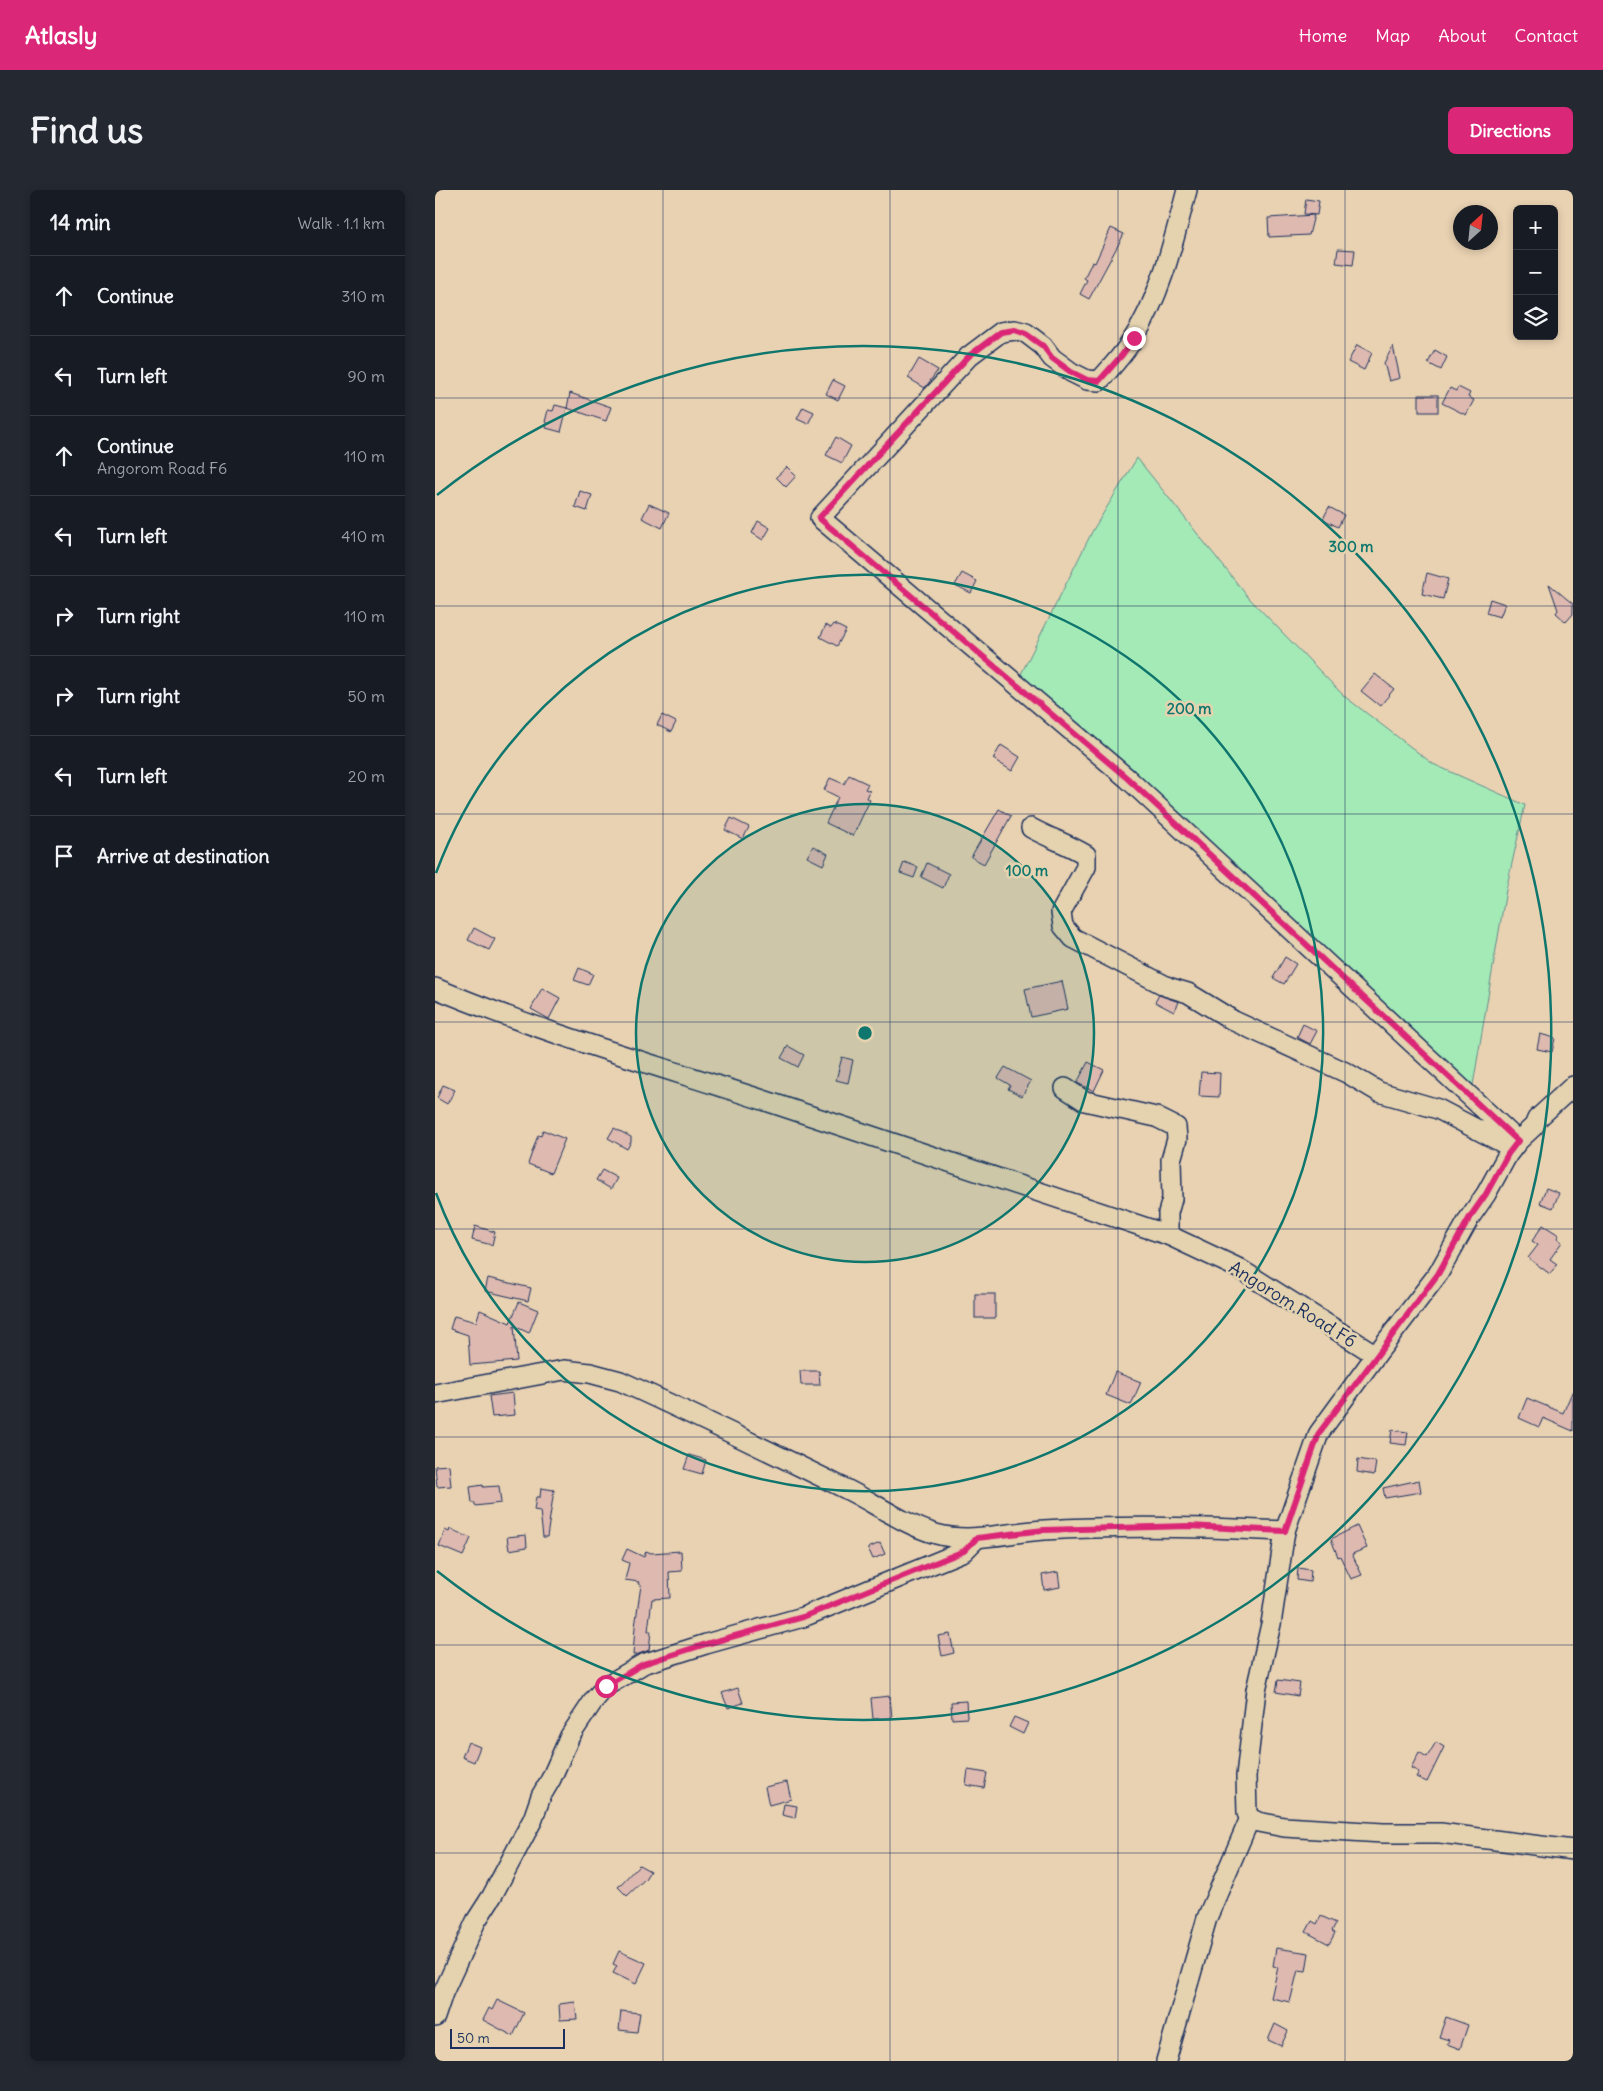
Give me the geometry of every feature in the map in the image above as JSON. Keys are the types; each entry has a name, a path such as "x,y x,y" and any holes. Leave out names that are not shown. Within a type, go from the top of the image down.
{"street":[{"path":"1187,190 1166,264 1134,338 1099,381 1087,380 1071,372 1052,358 1043,346 1026,334 1015,330 1001,332 969,356 819,518 1127,778 1518,1141"},
{"path":"1031,828 1086,855 1086,867 1061,912 1063,926 1073,938 1168,987 1188,993 1234,1021 1347,1073 1379,1092 1438,1109 1503,1144 1518,1141"},
{"name":"Angorom Road F6","path":"435,988 564,1037 864,1133 1038,1193 1168,1235 1239,1268 1376,1355 1438,1274 1508,1154 1518,1141 1534,1126 1545,1110 1573,1086"},
{"path":"1065,1088 1085,1102 1155,1117 1176,1126 1177,1139 1171,1160 1171,1199 1168,1213 1168,1235"},
{"path":"1166,2061 1207,1918 1249,1818 1246,1808 1246,1776 1257,1690 1271,1624 1285,1531 1319,1433 1376,1355"},
{"path":"435,1394 564,1370 590,1373 620,1381 935,1534 958,1538 977,1538 1044,1530 1129,1527 1189,1526 1285,1531"},
{"path":"435,2017 443,1993 476,1921 492,1896 533,1819 541,1796 551,1779 570,1736 594,1700 606,1686 643,1664 803,1617 964,1551 977,1538"},
{"path":"1249,1818 1258,1822 1284,1827 1383,1833 1440,1833 1573,1850"}],"green space":[{"path":"1137,458 1248,597 1344,696 1433,764 1525,805 1506,890 1473,1085 1340,976 1016,684 1093,530"}],"building":[{"path":"1306,199 1319,201 1317,215 1304,214"},
{"path":"1314,215 1309,235 1269,237 1268,218"},
{"path":"1111,228 1124,234 1089,299 1080,294 1087,280 1084,278 1092,262 1095,263"},
{"path":"1338,249 1355,250 1353,265 1336,263"},
{"path":"1357,345 1372,353 1364,370 1348,362"},
{"path":"1393,346 1400,378 1389,381 1384,363"},
{"path":"1435,350 1447,357 1441,370 1428,363"},
{"path":"919,359 938,370 925,388 908,378"},
{"path":"833,380 845,386 838,400 826,394"},
{"path":"1458,387 1470,393 1468,397 1474,400 1466,415 1442,403 1450,388 1456,391"},
{"path":"570,393 611,407 606,421 567,408"},
{"path":"1419,395 1438,395 1438,412 1419,412"},
{"path":"555,405 567,408 561,432 546,428 547,423 545,422 548,410 553,411"},
{"path":"803,407 814,412 808,424 797,419"},
{"path":"836,437 851,446 842,463 826,455"},
{"path":"787,467 796,476 786,487 776,477"},
{"path":"580,491 592,495 587,511 575,507"},
{"path":"649,504 669,513 662,528 642,518"},
{"path":"1329,507 1344,515 1338,527 1323,519"},
{"path":"758,521 770,528 763,540 752,533"},
{"path":"962,573 977,581 971,593 955,585"},
{"path":"1427,573 1448,579 1443,599 1422,594"},
{"path":"1549,584 1573,604 1573,614 1566,622 1556,613 1558,610"},
{"path":"1490,599 1505,604 1500,617 1486,613"},
{"path":"834,624 846,630 837,646 820,637 826,625 831,628"},
{"path":"1375,674 1394,689 1380,706 1361,691"},
{"path":"662,715 676,722 671,732 657,725"},
{"path":"1001,745 1020,757 1012,771 993,759"},
{"path":"849,775 868,784 865,789 870,791 867,798 870,800 853,836 826,823 838,797 824,790 830,778 844,784"},
{"path":"999,809 1011,816 984,864 971,857"},
{"path":"731,818 749,827 743,839 725,830"},
{"path":"813,846 828,854 823,865 807,857"},
{"path":"904,862 918,867 914,878 900,873"},
{"path":"927,863 949,874 943,888 921,877"},
{"path":"474,928 495,939 489,950 468,940"},
{"path":"1285,957 1296,964 1284,984 1273,978"},
{"path":"579,968 593,974 588,985 574,980"},
{"path":"1062,981 1068,1009 1031,1017 1025,989"},
{"path":"542,988 560,998 549,1019 531,1009"},
{"path":"1159,995 1179,1002 1174,1012 1155,1002"},
{"path":"1303,1024 1317,1031 1310,1044 1297,1037"},
{"path":"1540,1034 1555,1038 1552,1052 1537,1049"},
{"path":"788,1046 804,1055 798,1067 781,1058"},
{"path":"842,1057 853,1060 848,1083 836,1080"},
{"path":"1088,1062 1104,1070 1094,1091 1077,1083"},
{"path":"1005,1067 1031,1081 1022,1096 1008,1089 1010,1085 998,1078"},
{"path":"1201,1072 1220,1073 1219,1097 1199,1096"},
{"path":"443,1085 455,1090 447,1104 437,1098"},
{"path":"614,1128 631,1137 631,1142 627,1149 608,1138"},
{"path":"543,1130 565,1139 551,1173 528,1164 538,1135 541,1136"},
{"path":"602,1170 617,1178 611,1189 596,1180"},
{"path":"1546,1188 1559,1193 1553,1208 1540,1203"},
{"path":"1543,1225 1559,1235 1557,1238 1562,1242 1550,1259 1557,1264 1550,1274 1528,1258 1538,1245 1532,1241"},
{"path":"475,1226 495,1232 492,1245 472,1240"},
{"path":"488,1278 531,1288 528,1301 485,1291"},
{"path":"975,1294 995,1294 995,1318 975,1318"},
{"path":"519,1302 538,1310 529,1333 514,1326 517,1361 470,1365 468,1335 450,1329 454,1316 476,1322 480,1310 510,1323"},
{"path":"800,1371 819,1371 820,1385 801,1385"},
{"path":"1115,1372 1141,1382 1131,1405 1106,1395"},
{"path":"1573,1390 1573,1431 1543,1418 1539,1427 1519,1418 1527,1398 1563,1413"},
{"path":"513,1393 515,1415 492,1417 489,1396"},
{"path":"1392,1430 1408,1432 1406,1445 1390,1443"},
{"path":"689,1455 706,1460 702,1474 684,1469"},
{"path":"1358,1459 1376,1462 1374,1475 1357,1472"},
{"path":"449,1465 451,1486 437,1487 435,1466"},
{"path":"1419,1480 1421,1492 1385,1498 1383,1488"},
{"path":"483,1485 483,1487 499,1486 501,1503 475,1506 475,1503 472,1503 470,1487"},
{"path":"541,1488 554,1490 547,1537 543,1537 540,1511 534,1510 536,1497 540,1497"},
{"path":"1357,1526 1367,1548 1352,1554 1362,1575 1351,1579 1340,1556 1338,1557 1331,1539"},
{"path":"450,1529 471,1538 463,1556 439,1546 445,1530 449,1532"},
{"path":"526,1535 527,1547 509,1550 507,1537"},
{"path":"880,1543 885,1554 873,1559 868,1548"},
{"path":"627,1549 644,1557 646,1551 651,1553 681,1551 682,1571 669,1572 670,1598 652,1599 648,1631 651,1631 649,1650 636,1655 633,1655 641,1585 638,1584 639,1582 625,1580 629,1563 622,1560"},
{"path":"1298,1568 1311,1570 1310,1582 1297,1580"},
{"path":"1058,1572 1060,1587 1044,1590 1042,1575"},
{"path":"950,1634 954,1653 942,1656 938,1636"},
{"path":"1278,1680 1300,1683 1298,1696 1276,1692"},
{"path":"738,1688 743,1703 728,1708 722,1693"},
{"path":"890,1696 892,1718 873,1719 871,1698"},
{"path":"966,1701 967,1718 952,1719 951,1702"},
{"path":"1014,1717 1028,1723 1023,1734 1009,1727"},
{"path":"468,1742 480,1747 474,1762 462,1757"},
{"path":"1436,1742 1444,1747 1427,1782 1416,1777 1419,1772 1411,1768 1419,1752 1427,1757"},
{"path":"968,1770 987,1773 984,1788 966,1785"},
{"path":"787,1782 791,1799 769,1805 765,1787"},
{"path":"784,1804 797,1806 795,1818 782,1815"},
{"path":"639,1865 650,1871 645,1879 627,1896 618,1887"},
{"path":"1321,1916 1336,1923 1332,1931 1335,1933 1329,1944 1306,1932 1312,1921 1317,1924"},
{"path":"1276,1948 1309,1953 1306,1971 1298,1970 1290,2002 1271,1998 1278,1967 1273,1966"},
{"path":"619,1951 646,1963 636,1984 613,1973 617,1966 613,1964"},
{"path":"497,2000 524,2013 513,2036 483,2020 489,2008 492,2010"},
{"path":"575,2002 577,2019 560,2020 559,2004"},
{"path":"621,2011 640,2013 637,2032 619,2030"},
{"path":"1446,2017 1468,2025 1460,2049 1447,2044 1449,2040 1439,2037"},
{"path":"1275,2024 1288,2031 1281,2046 1268,2040"}],"route":[{"path":"606,1686 643,1664 803,1617 945,1560 964,1551 977,1538 1044,1530 1129,1527 1189,1526 1285,1531 1319,1433 1438,1274 1470,1217 1486,1194 1508,1154 1518,1141 1127,778 819,518 969,356 987,340 1001,332 1015,330 1026,334 1043,346 1052,358 1071,372 1087,380 1099,381 1134,338"}]}
